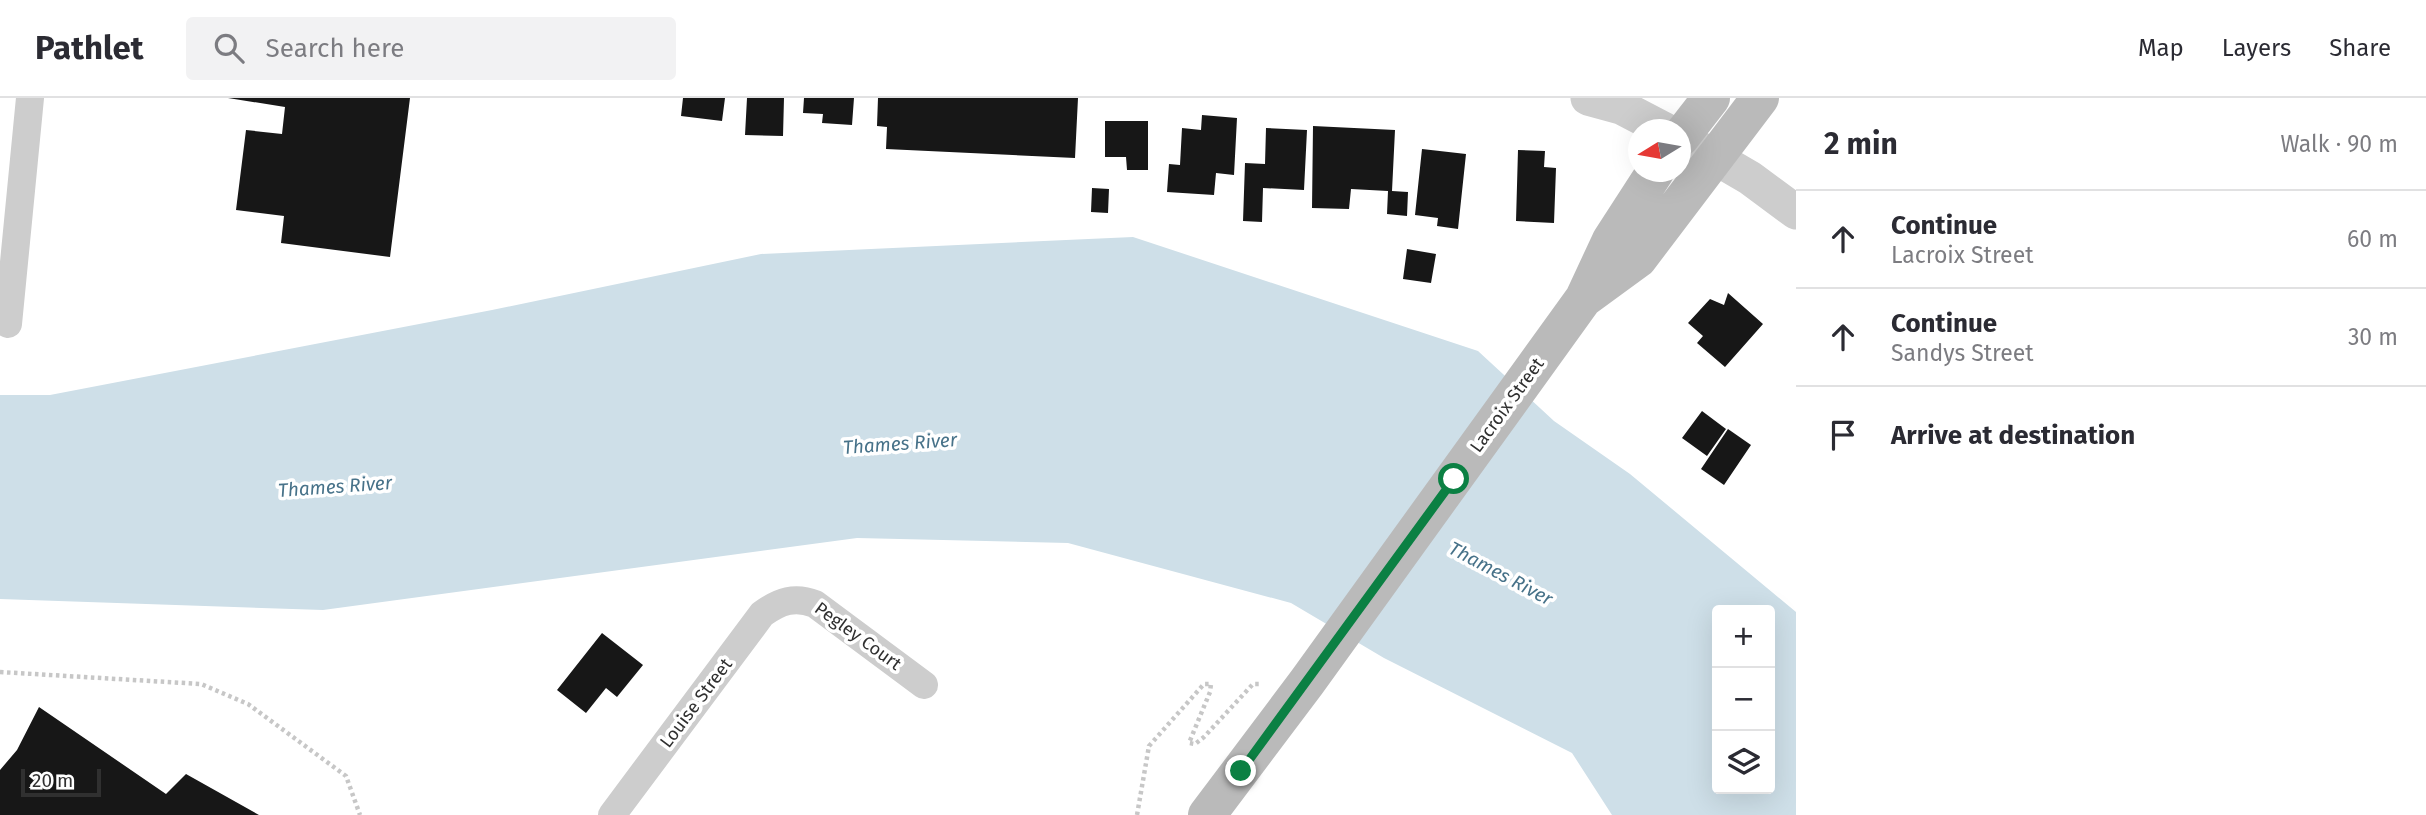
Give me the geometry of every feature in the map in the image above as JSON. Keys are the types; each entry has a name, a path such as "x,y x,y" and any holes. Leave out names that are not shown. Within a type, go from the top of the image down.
{"main road":[{"path":"1691,125 1711,98"},
{"name":"Lacroix Street","path":"1576,310 1638,259 1760,98"},
{"name":"Lacroix Street","path":"1207,815 1307,682 1576,310 1611,240 1649,182"}],"street":[{"path":"9,324 30,98"},
{"path":"1588,98 1621,107 1644,119"},
{"path":"1691,144 1750,178 1796,212"},
{"name":"Pegley Court","path":"787,600 802,598 815,604 924,685"},
{"name":"Louise Street","path":"612,815 762,614 787,600"}],"path":[{"path":"0,672 201,684 248,704 346,776 360,815"},
{"path":"1137,815 1149,746 1204,684 1212,684 1189,743 1195,744 1204,737 1253,684 1262,684"}],"water":[{"name":"Thames River","path":"1133,237 1478,351 1554,421 1630,474 1796,612 1796,815 1612,815 1572,753 1384,658 1291,603 1068,543 857,538 323,610 0,599 0,395 50,395 492,310 761,254"}],"building":[{"path":"228,98 410,98 390,257 281,243 284,216 236,210 246,130 282,134 285,107"},
{"path":"683,98 725,98 722,121 681,116"},
{"path":"747,98 784,98 783,136 745,135"},
{"path":"804,98 854,98 852,125 822,123 823,114 803,113"},
{"path":"878,98 1078,98 1075,158 886,149 887,127 877,126"},
{"path":"1202,115 1237,118 1234,175 1216,173 1214,195 1167,192 1169,164 1180,165 1182,128 1201,130"},
{"path":"1105,121 1148,121 1148,170 1127,170 1126,157 1105,157"},
{"path":"1313,126 1395,130 1392,191 1408,192 1407,216 1387,214 1388,191 1351,189 1349,209 1312,208"},
{"path":"1266,128 1307,130 1304,190 1263,188 1262,222 1243,221 1245,163 1265,164"},
{"path":"1422,149 1466,154 1458,229 1437,226 1438,218 1415,215"},
{"path":"1518,150 1545,151 1544,167 1556,168 1554,223 1516,221"},
{"path":"1092,188 1109,189 1108,213 1091,212"},
{"path":"1407,249 1436,254 1431,283 1403,279"},
{"path":"1728,293 1763,324 1725,367 1697,343 1703,336 1688,323 1710,299 1724,305"},
{"path":"1702,411 1726,429 1707,456 1682,438"},
{"path":"1728,429 1751,445 1724,485 1701,469"},
{"path":"602,633 643,665 617,697 606,688 586,713 557,690"},
{"path":"39,707 166,794 186,774 259,815 0,815 0,770 17,750"}],"route":[{"path":"1241,771 1454,479"}]}
